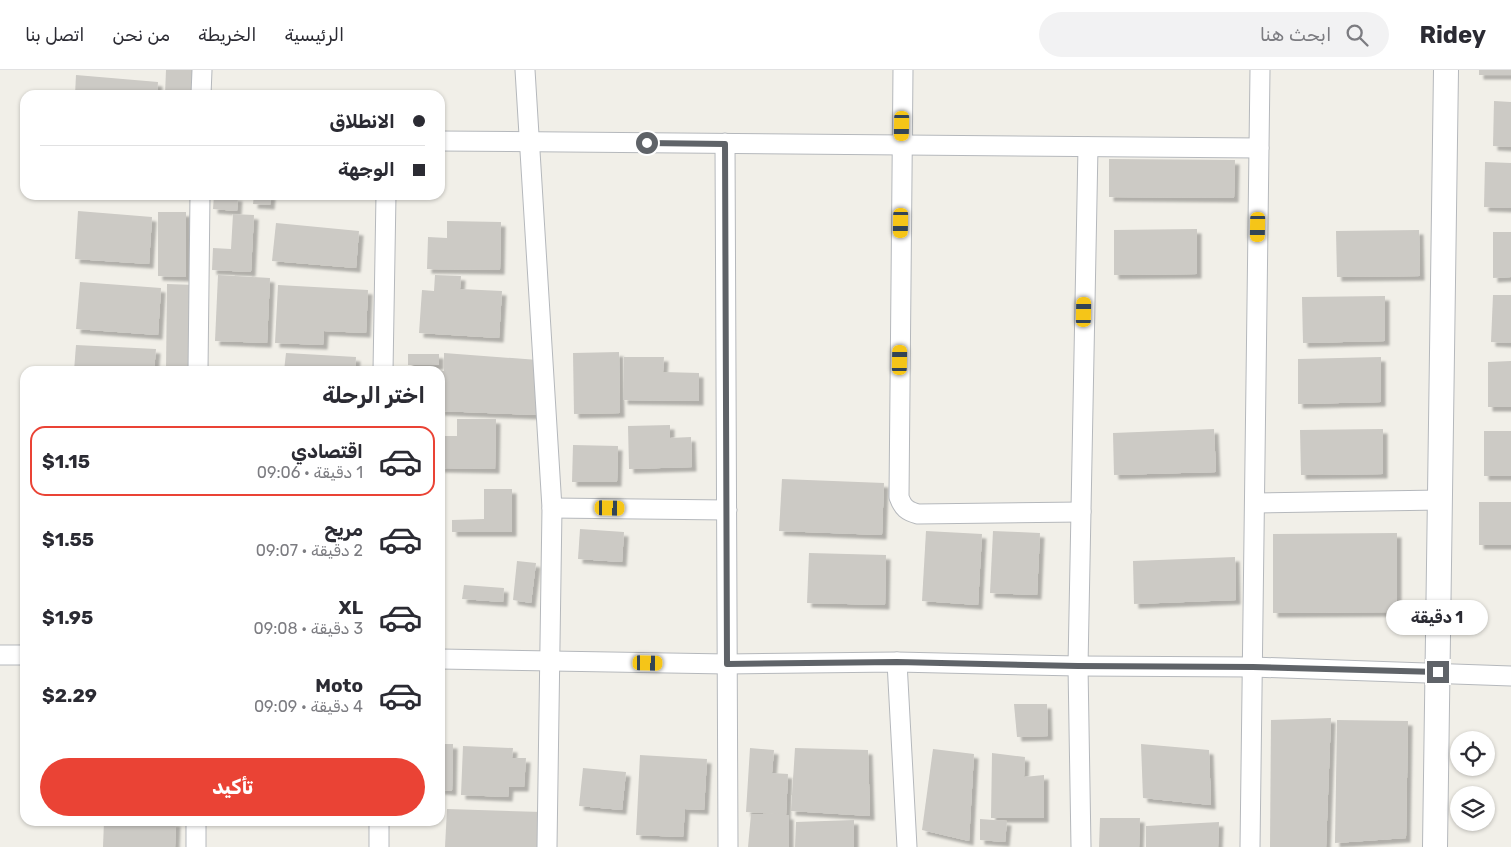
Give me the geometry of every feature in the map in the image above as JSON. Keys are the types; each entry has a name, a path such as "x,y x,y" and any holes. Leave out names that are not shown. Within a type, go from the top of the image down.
{"street":[{"path":"201,90 202,70"},
{"path":"525,70 552,508 547,847"},
{"path":"903,70 899,497 903,507 918,514 1082,512"},
{"path":"1250,847 1260,70"},
{"path":"1435,847 1446,70"},
{"path":"445,141 1259,148"},
{"path":"725,144 728,847"},
{"path":"1080,847 1078,666 1088,146"},
{"path":"198,366 200,200"},
{"path":"383,366 386,200"},
{"path":"1255,503 1440,500"},
{"path":"552,508 727,510"},
{"path":"0,655 20,655"},
{"path":"445,659 727,664 897,662 1253,667 1511,676"},
{"path":"897,662 907,847"},
{"path":"196,826 196,847"},
{"path":"379,826 379,847"}],"building":[{"path":"166,70 196,70 195,90 165,90"},
{"path":"1479,70 1511,70 1511,75 1479,75"},
{"path":"76,75 158,82 157,90 75,90"},
{"path":"1494,101 1511,102 1511,147 1493,146"},
{"path":"1109,159 1235,160 1234,198 1109,197"},
{"path":"1485,162 1511,163 1511,208 1484,207"},
{"path":"214,200 238,200 237,211 213,209"},
{"path":"253,200 270,200 270,205 253,204"},
{"path":"78,211 152,217 149,264 75,259"},
{"path":"158,212 186,212 186,277 158,276"},
{"path":"233,214 254,215 251,272 212,270 213,248 231,249"},
{"path":"447,221 501,222 500,270 427,269 428,237 447,238"},
{"path":"276,223 359,231 356,268 272,261"},
{"path":"1197,229 1197,274 1114,275 1114,230"},
{"path":"1419,230 1420,276 1337,277 1336,231"},
{"path":"1493,232 1511,232 1511,277 1493,278"},
{"path":"218,275 270,278 267,343 215,341"},
{"path":"435,275 461,276 460,289 502,291 499,338 419,333 422,290 434,291"},
{"path":"80,282 161,288 158,335 76,329"},
{"path":"167,284 196,285 195,366 166,366"},
{"path":"278,285 368,290 366,333 324,331 323,345 275,343"},
{"path":"1493,295 1511,295 1511,343 1491,342"},
{"path":"1385,296 1385,341 1303,343 1302,297"},
{"path":"76,345 156,349 154,366 74,366"},
{"path":"619,352 620,413 574,414 573,353"},
{"path":"286,353 356,357 355,366 285,366"},
{"path":"444,353 538,360 537,415 445,411"},
{"path":"408,354 439,354 439,365 408,365"},
{"path":"624,357 664,357 663,372 699,373 699,401 623,400"},
{"path":"1381,357 1381,402 1298,404 1298,359"},
{"path":"1511,361 1511,407 1488,407 1488,362"},
{"path":"457,419 496,419 495,469 445,468 445,436 457,436"},
{"path":"670,425 670,438 691,437 692,467 629,469 628,426"},
{"path":"1214,429 1216,472 1114,475 1113,433"},
{"path":"1383,429 1383,474 1301,475 1300,430"},
{"path":"1484,431 1511,431 1511,476 1484,476"},
{"path":"573,445 618,446 617,482 572,482"},
{"path":"782,479 884,483 882,535 779,531"},
{"path":"484,489 512,489 512,532 452,532 452,520 484,519"},
{"path":"1479,502 1511,502 1511,545 1479,545"},
{"path":"580,529 624,532 622,562 578,559"},
{"path":"926,531 982,534 978,605 922,601"},
{"path":"993,531 1040,533 1037,595 990,593"},
{"path":"1397,533 1397,612 1273,613 1273,534"},
{"path":"809,553 886,555 885,605 807,603"},
{"path":"1235,557 1236,600 1134,604 1133,561"},
{"path":"517,561 536,563 531,603 513,600"},
{"path":"464,585 504,588 503,602 462,599"},
{"path":"1014,704 1047,704 1048,736 1017,737"},
{"path":"1331,718 1326,847 1270,847 1271,720"},
{"path":"1337,720 1408,721 1406,838 1335,843"},
{"path":"445,744 453,744 452,791 445,790"},
{"path":"1141,744 1209,750 1211,805 1143,798"},
{"path":"463,746 513,748 512,758 526,758 524,787 509,787 508,797 461,795"},
{"path":"750,748 774,750 772,773 788,774 786,815 789,815 789,847 748,847 751,814 779,814 746,812"},
{"path":"795,748 868,750 870,816 791,811"},
{"path":"933,749 974,754 969,841 922,830"},
{"path":"992,753 1025,757 1024,777 1044,775 1044,818 991,818"},
{"path":"640,755 707,759 704,810 685,809 683,837 636,835"},
{"path":"583,768 626,772 622,810 579,806"},
{"path":"447,809 542,812 541,847 445,847"},
{"path":"1100,818 1140,818 1139,847 1099,847"},
{"path":"980,819 1007,821 1005,842 980,840"},
{"path":"854,820 854,847 795,847 796,822"},
{"path":"1219,822 1218,847 1146,847 1146,826"},
{"path":"104,826 176,826 175,847 103,847"}],"route":[{"path":"647,143 725,144 727,664 897,662 1253,667 1438,672"}]}
